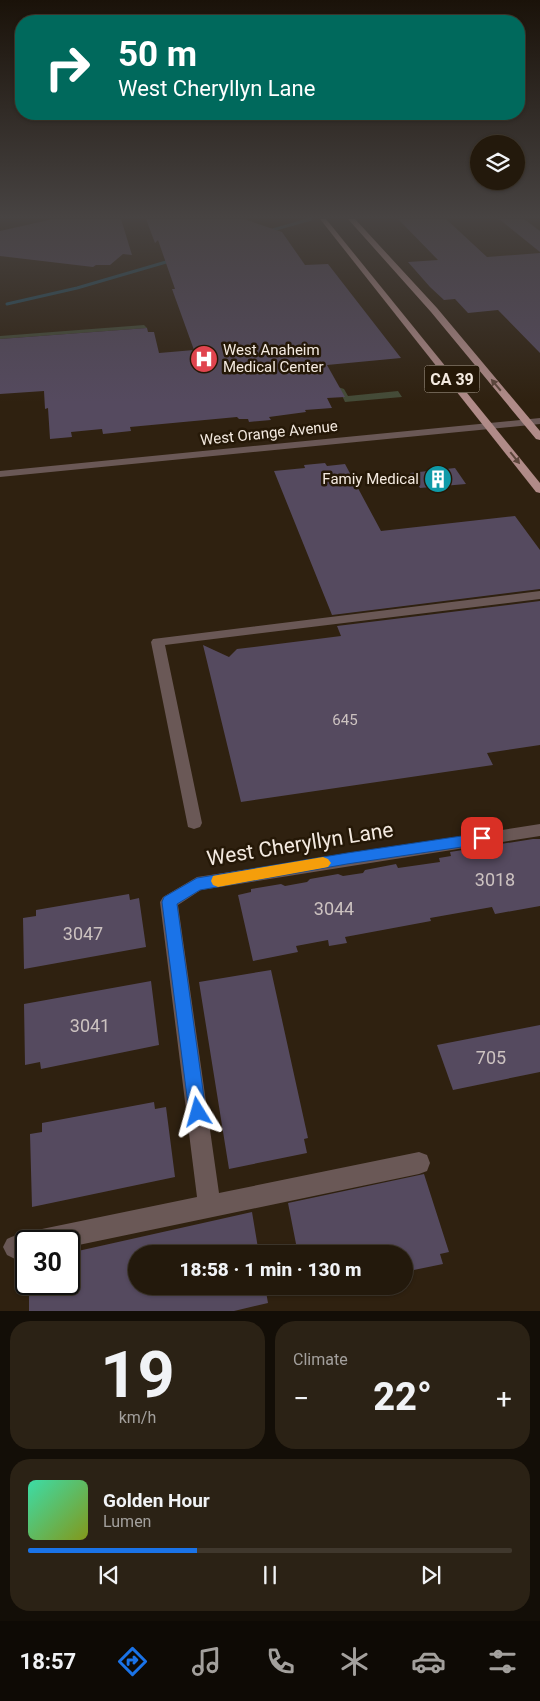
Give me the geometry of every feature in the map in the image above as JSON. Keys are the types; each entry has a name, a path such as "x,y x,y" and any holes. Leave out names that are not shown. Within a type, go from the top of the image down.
{"main road":[{"name":"CA 39","path":"372,280 540,490"},
{"name":"CA 39","path":"407,280 540,437"}],"street":[{"name":"West Orange Avenue","path":"0,474 540,421"},
{"name":"West Cheryllyn Lane","path":"194,824 158,642 540,595"},
{"name":"West Cheryllyn Lane","path":"210,1207 169,902 197,884 540,830"},
{"path":"80,1233 419,1163"}],"green space":[{"path":"144,325 147,328 0,339 0,336"},
{"path":"338,387 344,389 348,396 398,391 402,397 345,402"}],"building":[{"name":"West Anaheim Medical Center","path":"172,280 341,280 401,358 327,365 345,397 327,398 332,408 305,410 306,412 269,417 271,420 249,422 248,419 239,419 237,417 130,427 131,431 103,434 102,429 71,432 72,437 50,439 48,408 45,409 44,391 0,394 0,339 147,328 148,332 154,332 159,353 194,350 172,289 175,289"},
{"path":"424,280 540,280 540,353 498,310 468,313 455,299 444,300"},
{"path":"325,463 327,466 345,464 381,531 515,516 540,550 540,589 332,615 274,471 305,468 304,465"},
{"name":"Famiy Medical","path":"455,468 466,484 420,488 410,473"},
{"path":"540,601 540,745 487,753 493,765 241,802 203,645 229,657 237,649 341,636 337,626"},
{"path":"540,839 540,906 495,914 492,907 430,918 431,921 345,937 347,943 329,946 328,940 296,946 298,952 253,961 238,895 251,892 251,889 281,884 285,886 338,874 343,876 363,873 365,870 396,864 398,868 440,862 439,858 451,856 450,852"},
{"path":"129,894 130,900 139,898 146,947 24,969 23,918 36,916 36,910"},
{"path":"271,970 308,1138 304,1139 307,1153 229,1169 199,982"},
{"path":"151,981 159,1045 41,1069 40,1062 25,1065 24,1004"},
{"path":"540,1025 540,1072 453,1090 437,1045"},
{"path":"154,1102 155,1109 166,1107 175,1177 32,1207 30,1134 42,1132 42,1123"},
{"path":"424,1174 449,1252 440,1254 443,1264 413,1270 413,1245 296,1245 288,1203"},
{"path":"252,1212 258,1245 128,1245 128,1295 267,1295 268,1303 234,1311 29,1311 29,1295 80,1295 80,1251"}],"waterway":[{"path":"7,304 104,280"}],"slow traffic":[{"path":"218,881 323,863"}],"place":[{"name":"West Anaheim Medical Center","path":"204,359"},
{"name":"Famiy Medical","path":"438,479"}],"route":[{"path":"198,1112 169,902 197,884 482,838"}]}
